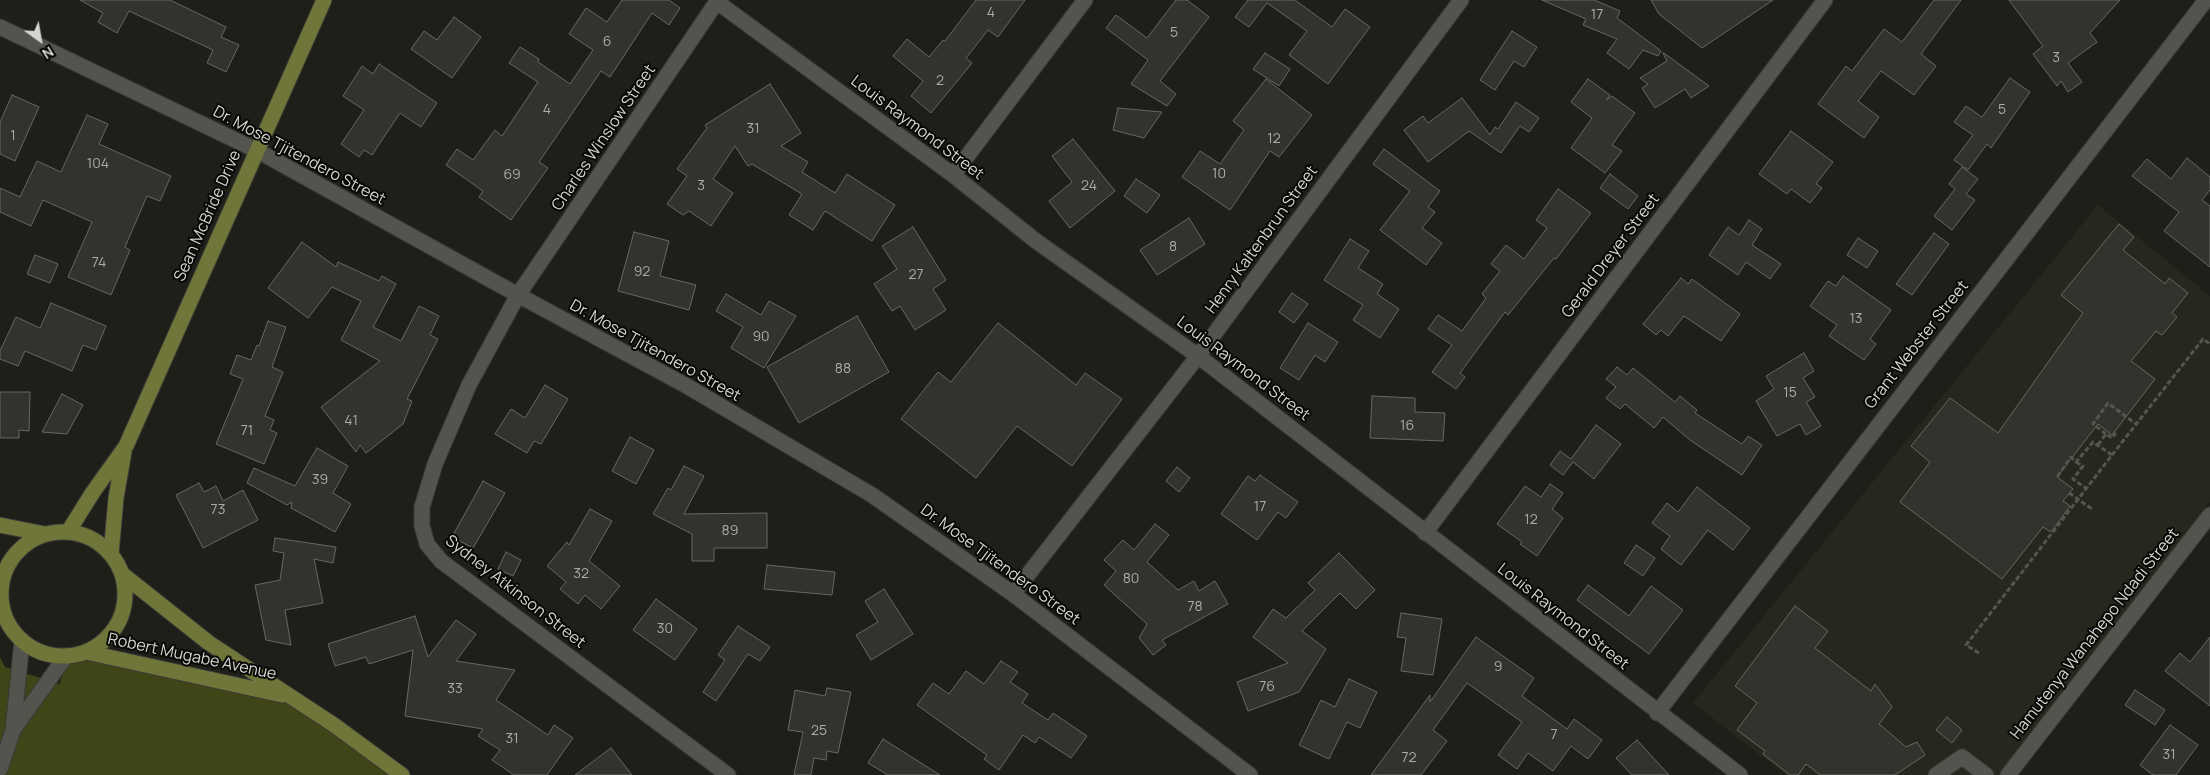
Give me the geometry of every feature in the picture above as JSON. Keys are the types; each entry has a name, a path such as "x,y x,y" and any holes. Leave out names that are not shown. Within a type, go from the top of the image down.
{"main road":[{"name":"Sean McBride Drive","path":"68,532 93,492 126,446 324,0"},
{"name":"Sean McBride Drive","path":"111,554 116,498 126,446"},
{"path":"0,525 45,534 68,532 84,535 99,543 111,554 122,574 125,597 119,620 106,639 86,652 66,656 50,655 35,650 14,633 2,612 0,594 4,574 13,557 27,543 45,534"},
{"name":"Robert Mugabe Avenue","path":"122,574 209,643 334,725 402,775"},
{"name":"Robert Mugabe Avenue","path":"86,652 291,696"}],"street":[{"path":"952,175 1085,0"},
{"name":"Henry Kaltenbrun Street","path":"1013,594 1198,356 1461,0"},
{"name":"Gerald Dreyer Street","path":"1425,532 1825,0"},
{"name":"Grant Webster Street","path":"1657,713 2206,0"},
{"name":"Louis Raymond Street","path":"718,1 952,175 1036,241 1198,356 1657,713 1740,775"},
{"name":"Charles Winslow Street","path":"518,295 718,1"},
{"name":"Dr. Mose Tjitendero Street","path":"0,27 256,150 685,386 872,495 1013,594 1250,775"},
{"name":"Sydney Atkinson Street","path":"518,295 469,385 435,464 422,507 422,526 427,544 442,561 460,576 728,775"},
{"name":"Hamutenya Wanahepo Ndadi Street","path":"2008,775 2210,514"},
{"path":"0,769 13,730 22,641"},
{"path":"13,730 66,656"},
{"path":"1939,774 1962,757 1986,775"}],"path":[{"path":"1979,653 1966,645 2203,339 2210,344"},
{"path":"2113,433 2112,438 2093,424 2108,403 2136,424"},
{"path":"2098,445 2106,434"},
{"path":"2076,462 2093,442 2112,455"},
{"path":"2057,477 2071,458 2083,466 2073,479 2087,489"},
{"path":"2069,494 2092,509"}],"shaded area":[{"path":"2098,205 2210,296 2210,502 1999,775 1786,775 1693,703"}],"green space":[{"path":"86,652 291,696 402,775 0,775 0,657 5,667 60,684 66,656"}],"building":[{"path":"80,0 170,0 226,27 221,37 239,45 226,72 207,63 213,50 129,11 117,33 98,22 103,13"},
{"path":"622,0 669,0 680,8 669,25 652,13 610,77 601,71 539,162 548,168 511,220 479,197 483,191 446,165 457,149 473,160 495,130 502,136 538,82 509,63 520,47 539,59 538,62 570,84 593,50 569,34 586,8 607,22"},
{"path":"976,0 1025,0 998,37 988,30 966,58 972,63 931,113 911,96 923,81 893,56 907,39 929,57 943,40 945,41"},
{"path":"1176,0 1187,0 1209,17 1160,81 1176,94 1167,106 1131,84 1148,60 1106,28 1116,15 1147,38"},
{"path":"1248,0 1295,0 1332,27 1345,9 1370,27 1328,84 1289,55 1307,31 1267,3 1249,27 1235,17"},
{"path":"1542,0 1594,0 1620,11 1617,18 1661,51 1658,56 1643,50 1629,69 1607,53 1617,39 1583,25 1586,19"},
{"path":"1651,0 1773,0 1702,48 1659,14"},
{"path":"1934,0 1961,0 1921,54 1936,66 1914,95 1881,71 1858,101 1879,117 1864,138 1818,104 1846,66 1852,71 1884,29 1902,42"},
{"path":"2009,0 2120,0 2090,33 2097,42 2068,63 2082,82 2068,92 2061,81 2057,86 2033,54 2043,46"},
{"path":"454,17 481,37 452,78 411,49 424,31 437,40"},
{"path":"1512,31 1537,47 1524,67 1514,61 1495,90 1480,80"},
{"path":"1265,53 1290,69 1279,86 1253,69"},
{"path":"1663,53 1709,86 1691,98 1685,89 1655,108 1642,88 1648,84 1640,78 1667,61"},
{"path":"379,64 437,103 421,127 400,113 372,155 364,150 359,157 341,144 364,110 343,96 362,66 373,74"},
{"path":"2010,78 2030,92 1991,148 1987,144 1968,170 1954,160 1973,135 1954,122 1966,106 1982,117"},
{"path":"1266,79 1312,115 1279,157 1270,151 1230,210 1182,177 1200,151 1220,164 1244,130 1233,121"},
{"path":"1588,79 1610,95 1606,100 1612,96 1635,113 1612,145 1622,151 1605,173 1571,148 1592,118 1571,102"},
{"path":"770,84 801,133 781,146 808,162 802,172 835,193 847,174 895,205 872,241 825,211 813,230 789,215 802,194 752,164 748,166 735,146 713,179 733,193 711,226 689,211 683,215 667,204 687,176 677,169 707,128 705,125"},
{"path":"12,95 39,107 15,161 0,154 0,122"},
{"path":"1462,98 1490,135 1495,127 1498,129 1516,102 1539,118 1529,132 1520,126 1501,153 1469,131 1428,162 1404,130 1423,116 1428,123"},
{"path":"1118,108 1162,112 1144,138 1113,130"},
{"path":"87,115 108,124 99,144 171,176 160,201 147,196 125,247 130,250 111,295 68,277 92,222 43,200 31,226 0,212 0,188 20,197 37,161 61,172"},
{"path":"1791,131 1833,162 1816,184 1822,188 1810,203 1791,189 1787,194 1759,174"},
{"path":"1073,139 1115,191 1070,228 1049,201 1072,182 1052,156"},
{"path":"1384,149 1440,191 1428,207 1435,212 1422,228 1442,243 1426,265 1380,230 1410,191 1373,164"},
{"path":"2187,158 2210,177 2210,190 2202,200 2210,206 2210,267 2164,231 2179,212 2132,176 2147,159 2171,179"},
{"path":"1962,167 1978,179 1966,194 1975,200 1952,230 1934,216 1955,189 1949,184"},
{"path":"1610,174 1638,196 1628,209 1600,188"},
{"path":"1136,179 1160,195 1147,213 1124,196"},
{"path":"1558,189 1591,213 1556,259 1554,258 1508,315 1505,312 1460,373 1465,377 1456,389 1432,372 1452,345 1428,329 1438,315 1462,331 1486,298 1482,294 1500,271 1491,264 1506,245 1524,259 1547,228 1536,220"},
{"path":"1189,218 1205,244 1157,275 1140,250"},
{"path":"1749,220 1762,229 1752,245 1781,264 1770,279 1746,262 1738,275 1709,255 1728,227 1739,235"},
{"path":"2119,224 2134,237 2123,250 2165,284 2169,278 2188,293 2172,313 2177,317 2162,335 2156,331 2131,361 2155,379 2112,435 2098,424 2057,477 2073,489 2063,501 2070,506 2051,532 2043,527 2002,579 1900,502 1930,462 1911,446 1950,398 1998,433 2083,313 2061,295"},
{"path":"913,227 946,280 933,289 946,310 915,330 900,306 892,311 874,284 897,269 882,246"},
{"path":"634,232 669,241 660,276 696,285 689,310 618,291"},
{"path":"1934,233 1949,244 1912,295 1896,284"},
{"path":"1858,238 1878,251 1867,268 1847,255"},
{"path":"1350,239 1369,251 1358,268 1383,284 1377,294 1399,309 1380,338 1353,320 1363,305 1324,280"},
{"path":"302,242 336,267 338,262 379,281 382,276 396,284 373,327 401,341 419,306 439,316 430,335 438,339 407,399 412,401 403,424 366,453 360,445 356,452 321,407 380,361 341,340 361,301 332,287 308,318 268,288"},
{"path":"35,255 58,264 50,283 27,274"},
{"path":"1843,276 1891,310 1870,339 1876,344 1864,360 1829,336 1837,325 1810,306 1828,281 1836,286"},
{"path":"1681,278 1688,284 1692,279 1740,314 1721,341 1684,316 1668,336 1661,330 1656,335 1643,324"},
{"path":"1292,293 1308,304 1294,323 1279,312"},
{"path":"726,294 761,315 769,301 796,316 764,368 731,348 743,327 716,311"},
{"path":"51,303 106,326 96,350 83,345 72,371 25,351 18,366 0,359 0,351 16,317 40,328"},
{"path":"857,316 889,372 799,423 767,367"},
{"path":"268,321 286,327 272,367 283,372 265,416 274,420 270,430 277,433 264,464 216,444 243,379 230,374 237,355 251,360 257,345 259,346"},
{"path":"998,323 1076,385 1085,373 1122,399 1072,466 1017,426 976,478 901,419 938,372 951,382"},
{"path":"1308,323 1338,342 1325,362 1315,355 1299,380 1280,368"},
{"path":"1804,353 1814,371 1803,378 1815,397 1806,402 1821,426 1806,435 1800,424 1777,436 1756,401 1774,389 1766,376"},
{"path":"1617,367 1627,375 1633,368 1675,402 1680,396 1697,410 1695,413 1742,444 1748,436 1762,445 1742,475 1690,440 1663,417 1654,428 1625,404 1620,409 1606,398 1616,387 1606,379"},
{"path":"545,385 568,399 541,444 534,441 527,453 495,434 511,409 525,418"},
{"path":"0,392 30,392 29,431 19,430 19,438 0,438"},
{"path":"62,394 83,405 67,434 42,432"},
{"path":"1372,396 1415,398 1415,412 1445,413 1443,441 1370,438"},
{"path":"1596,425 1621,444 1594,479 1573,462 1563,475 1550,465 1560,451 1571,459"},
{"path":"630,437 654,450 636,484 612,471"},
{"path":"317,448 348,466 333,493 351,504 335,532 291,508 292,502 287,505 247,483 254,468 295,486"},
{"path":"684,466 704,476 684,514 767,513 767,548 714,548 714,561 692,561 692,534 653,514 668,488 671,490"},
{"path":"1177,467 1190,478 1179,492 1166,481"},
{"path":"1260,475 1298,502 1286,518 1278,512 1257,540 1221,514 1248,476 1255,481"},
{"path":"483,481 505,493 473,548 452,537"},
{"path":"199,483 204,492 216,486 223,501 243,490 258,520 203,548 176,495"},
{"path":"1550,484 1563,493 1552,509 1563,518 1537,556 1520,544 1522,542 1497,524 1525,486 1541,497"},
{"path":"1697,487 1750,528 1733,550 1708,530 1681,565 1661,549 1670,536 1652,523 1667,503 1678,512"},
{"path":"590,509 612,521 589,561 620,586 601,609 585,595 578,604 560,589 566,582 547,566 567,542 569,545"},
{"path":"1155,524 1169,535 1147,562 1178,590 1194,581 1199,591 1215,581 1228,604 1162,640 1166,645 1153,655 1139,638 1147,624 1104,585 1116,571 1104,560 1123,540 1134,550"},
{"path":"275,538 336,547 333,563 314,559 323,603 285,610 291,645 266,640 255,585 280,580 284,553 273,551"},
{"path":"1636,545 1655,558 1643,576 1624,563"},
{"path":"506,552 521,560 513,576 498,569"},
{"path":"1339,553 1375,590 1356,609 1340,593 1302,631 1326,649 1299,692 1248,711 1237,682 1288,663 1253,637 1273,609 1286,618 1315,590 1308,583"},
{"path":"767,565 835,572 832,595 764,589"},
{"path":"1588,585 1629,616 1651,586 1683,610 1649,654 1577,600"},
{"path":"884,589 913,634 871,660 856,635 878,622 865,601"},
{"path":"656,599 697,629 675,660 633,630"},
{"path":"1795,606 1828,631 1815,648 1871,691 1875,684 1892,707 1879,724 1906,747 1917,742 1925,755 1895,775 1820,775 1806,764 1798,775 1790,775 1763,754 1765,751 1737,730 1757,703 1735,686"},
{"path":"1401,613 1442,619 1433,675 1401,671 1406,638 1397,637"},
{"path":"415,616 428,657 456,620 476,634 456,661 515,670 496,700 548,735 554,725 573,738 547,775 514,775 492,760 500,750 478,736 483,729 405,716 413,650 369,664 366,657 335,666 328,644"},
{"path":"738,626 770,647 760,661 748,654 716,701 703,692 725,660 718,655"},
{"path":"1476,637 1534,678 1522,696 1567,729 1574,719 1602,740 1588,759 1571,746 1553,771 1528,753 1517,769 1498,755 1522,722 1467,683 1433,730 1447,741 1421,775 1371,775 1430,695 1430,702"},
{"path":"2210,637 2210,706 2165,671 2180,653 2190,662"},
{"path":"1001,661 1018,672 1010,682 1028,694 1022,703 1048,720 1053,713 1087,736 1071,758 1039,737 1035,743 1023,735 999,770 984,759 987,755 917,705 933,683 949,694 966,671 984,684"},
{"path":"1349,679 1377,692 1360,728 1347,722 1329,759 1299,745 1321,700 1335,707"},
{"path":"827,688 851,692 838,753 827,751 826,760 814,758 811,775 794,775 803,732 788,730 795,690 825,696"},
{"path":"2135,690 2165,710 2155,725 2125,705"},
{"path":"1947,717 1962,730 1952,743 1936,730"},
{"path":"2170,725 2198,745 2176,775 2153,775 2140,765"},
{"path":"883,739 940,775 888,775 868,763"},
{"path":"1637,740 1669,775 1632,775 1616,758"},
{"path":"611,748 632,775 575,775"}]}
